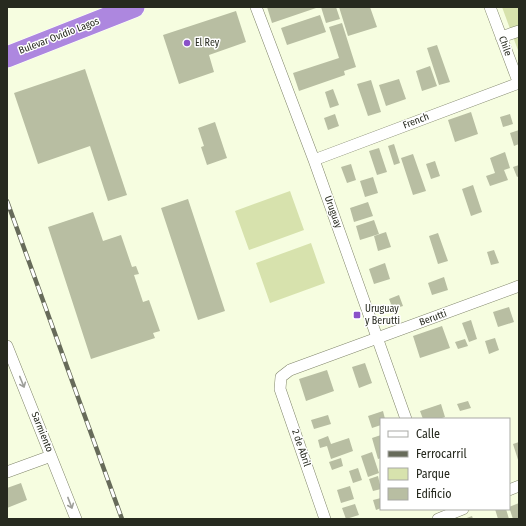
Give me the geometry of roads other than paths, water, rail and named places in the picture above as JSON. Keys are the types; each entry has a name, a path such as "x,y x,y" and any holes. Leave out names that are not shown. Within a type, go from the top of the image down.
{"highway":[{"name":"Bulevar Ovidio Lagos","path":"7,57 134,7"}],"street":[{"name":"Uruguay","path":"256,7 314,160 406,418"},
{"name":"Chile","path":"490,7 519,84"},
{"path":"501,37 519,31"},
{"name":"French","path":"314,160 519,84"},
{"name":"Berutti","path":"281,377 290,370 519,286"},
{"name":"Sarmiento","path":"7,346 76,519"},
{"name":"2 de Abril","path":"281,377 280,389 325,519"},
{"path":"7,472 51,456"},
{"path":"439,516 460,510"}],"railway":[{"path":"7,201 122,519"}],"place":[{"name":"El Rey","path":"187,43"},
{"name":"Uruguay y Berutti","path":"357,315"}]}
